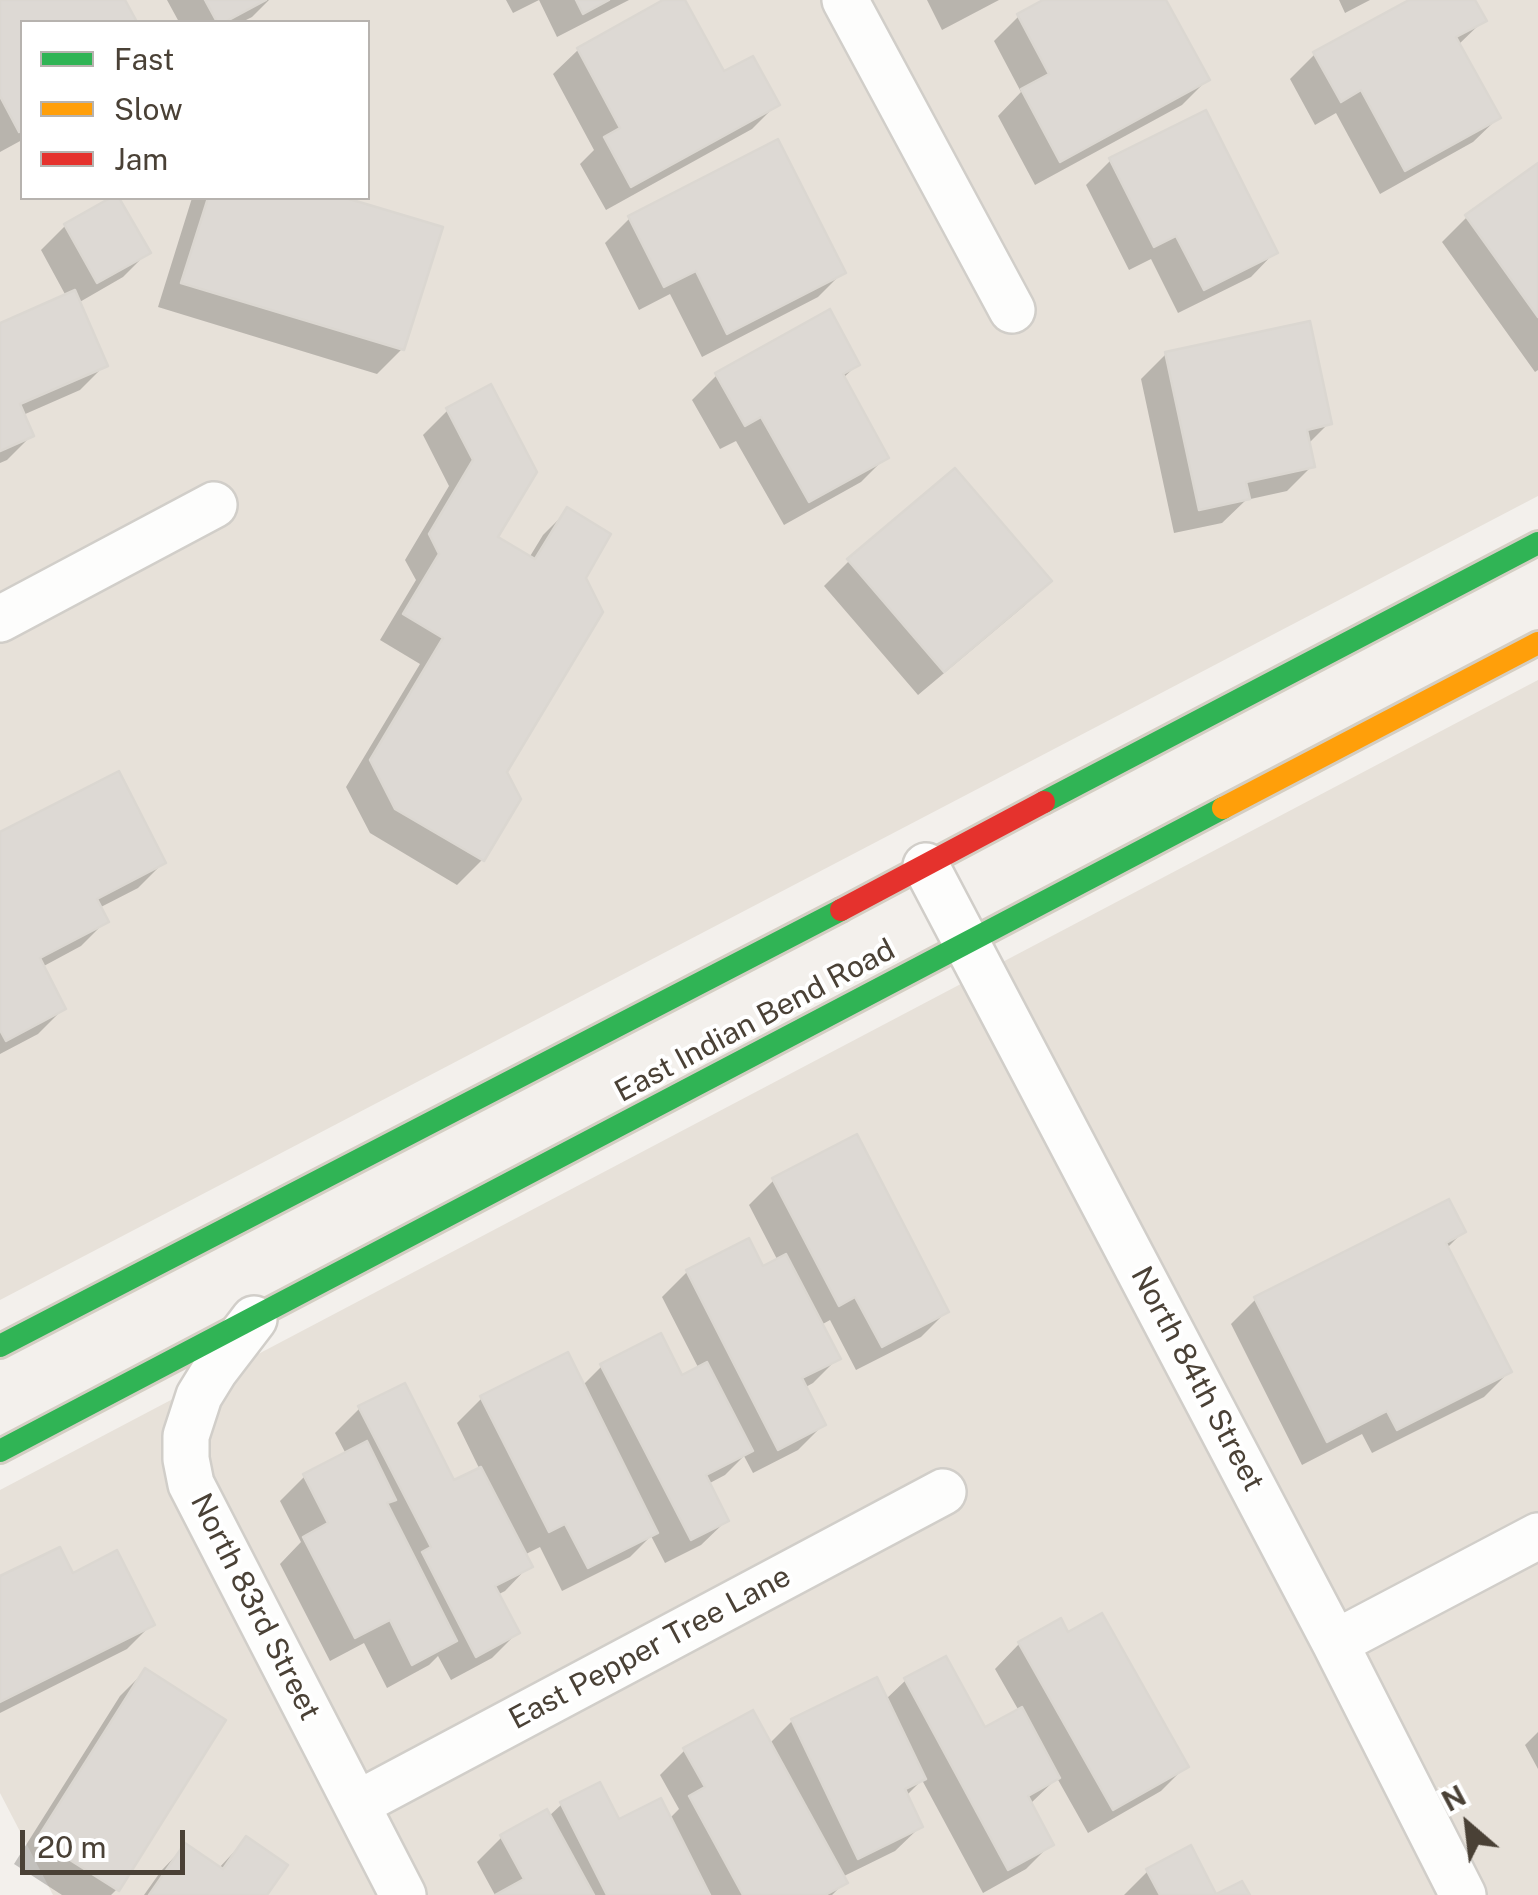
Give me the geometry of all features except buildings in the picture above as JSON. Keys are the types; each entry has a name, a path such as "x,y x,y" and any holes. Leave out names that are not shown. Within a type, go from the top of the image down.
{"main road":[{"name":"East Indian Bend Road","path":"0,1346 926,866 1538,542"},
{"name":"East Indian Bend Road","path":"0,1451 1538,643"}],"street":[{"path":"845,0 1012,310"},
{"path":"0,619 214,505"},
{"name":"North 84th Street","path":"926,866 1464,1895"},
{"name":"North 83rd Street","path":"254,1319 199,1396 186,1436 191,1484 403,1895"},
{"name":"East Pepper Tree Lane","path":"357,1804 944,1492"},
{"path":"1335,1643 1538,1536"}],"shaded area":[{"path":"0,0 1538,0 1538,496 0,1300"},
{"path":"1538,680 1538,1895 53,1895 0,1793 0,1490"}],"traffic: fast":[{"path":"1044,802 1538,543"},
{"path":"0,1451 1223,808"},
{"path":"0,1346 841,910"}],"traffic: slow":[{"path":"1223,808 1538,643"}],"traffic: jam":[{"path":"841,910 1044,802"}]}
